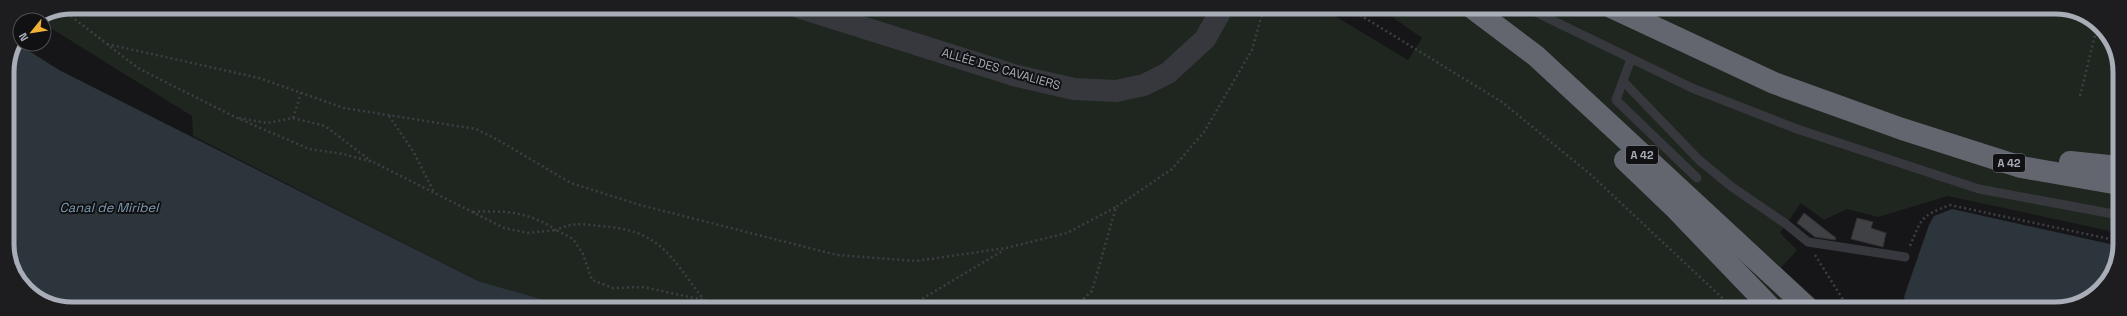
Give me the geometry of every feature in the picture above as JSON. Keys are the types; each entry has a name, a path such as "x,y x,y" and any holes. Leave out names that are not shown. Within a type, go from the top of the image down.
{"highway":[{"path":"1468,14 1545,82 1674,207 1765,302"},
{"name":"A 42","path":"1480,14 1536,56 1801,302"},
{"name":"A 42","path":"1625,14 1774,83 1902,129 2021,167 2113,183"},
{"path":"1902,129 2081,164 2113,167"}],"street":[{"name":"ALLÉE DES CAVALIERS","path":"820,14 1017,76 1074,89 1116,91 1144,86 1168,73 1205,39 1219,14"}],"lane":[{"path":"1539,14 1692,88 1797,129 1979,189 2113,214"},
{"path":"1631,59 1616,100 1697,178"},
{"path":"1623,81 1699,160 1732,187 1786,224 1808,242 1905,257"}],"path":[{"path":"69,14 138,68 235,117 309,149 343,154 373,162"},
{"path":"107,44 259,78 344,108 476,129 498,140 571,183 640,205 836,255 916,261 1006,248 1067,233 1116,207 1172,169 1204,132 1252,50 1262,14"},
{"path":"1357,14 1502,102 1590,174 1727,302"},
{"path":"2080,96 2096,31"},
{"path":"293,118 301,93"},
{"path":"389,116 413,151 434,192"},
{"path":"235,117 267,123 293,118 325,126 373,162 419,187 434,192 504,228 528,233 556,230 570,224 621,227 641,232 664,248 704,300"},
{"path":"1905,257 1922,218 1934,211 1950,205 2113,240"},
{"path":"1080,302 1092,291 1116,207"},
{"path":"473,212 501,210 545,222 573,239 580,249 592,280 612,288 644,287 710,302"},
{"path":"1808,242 1823,269 1845,302"},
{"path":"917,302 1006,248"}],"shaded area":[{"path":"72,14 1332,14 1408,60 1422,38 1388,14 2063,14 2081,20 2096,31 2109,50 2112,60 2113,232 1948,196 1878,217 1847,209 1824,220 1801,203 1780,233 1797,250 1781,268 1819,302 552,302 478,281 193,136 192,116 52,29 52,17"}],"water":[{"name":"Canal de Miribel","path":"17,52 31,52 59,70 478,281 552,302 64,302 50,298 34,288 26,279 18,266 15,256 14,72"},
{"path":"1952,209 2113,245 2113,252 2110,263 2099,282 2084,294 2067,301 1906,302 1904,297 1929,225 1934,216"}],"building":[{"path":"1804,213 1836,238 1835,240 1815,237 1797,223"},
{"path":"1857,218 1873,222 1871,228 1886,233 1883,247 1851,239"}]}
